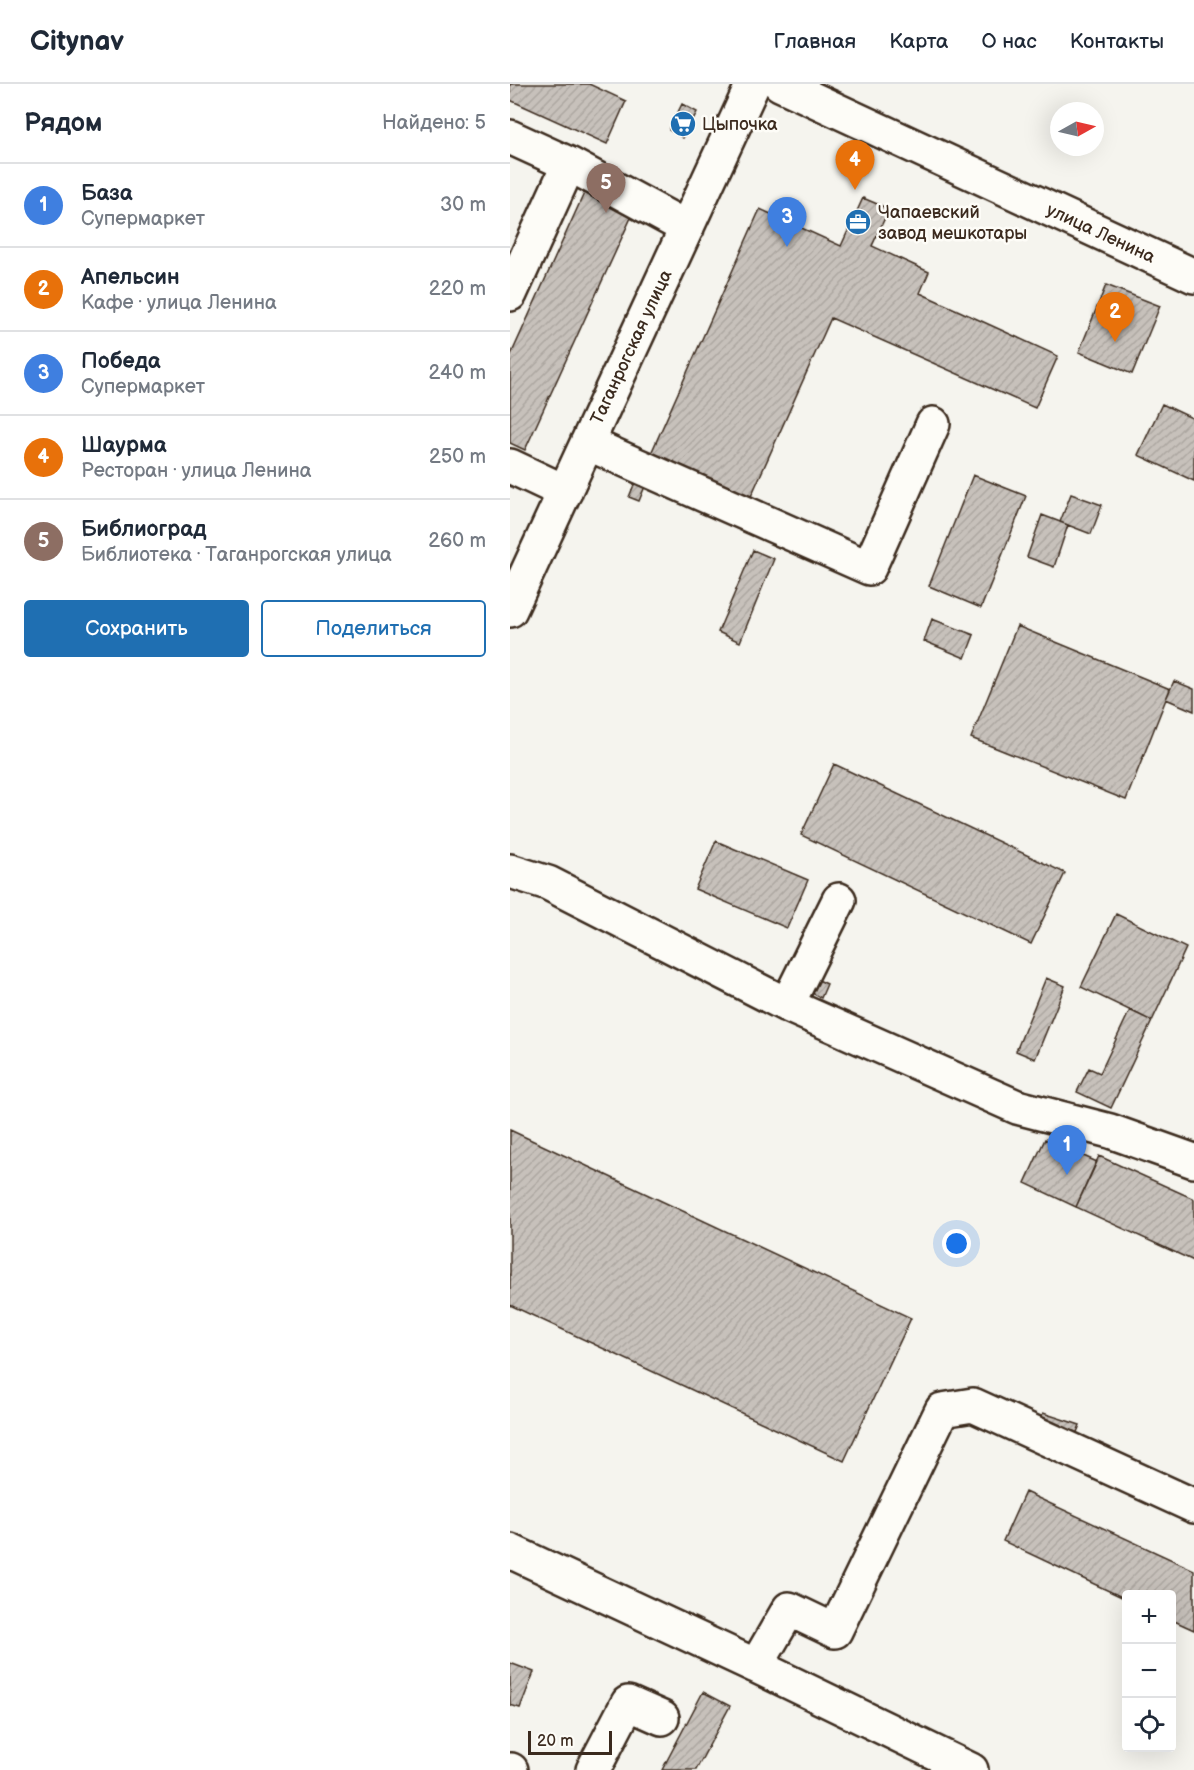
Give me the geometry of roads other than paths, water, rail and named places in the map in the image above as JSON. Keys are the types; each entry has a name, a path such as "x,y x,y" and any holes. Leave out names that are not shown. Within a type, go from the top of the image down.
{"street":[{"name":"Таганрогская улица","path":"510,610 753,84"},
{"name":"улица Ленина","path":"780,84 842,97 1194,276"},
{"path":"510,137 569,164 687,228"},
{"path":"510,294 569,164"},
{"path":"587,442 870,568 933,424"},
{"path":"510,466 565,492"},
{"path":"510,871 548,883 787,1005 1017,1107 1110,1131 1194,1161"},
{"path":"787,1005 839,900"},
{"path":"756,1666 789,1609 835,1631 942,1410 973,1405 1194,1506"},
{"path":"510,1551 971,1770"},
{"path":"593,1770 628,1703 662,1718"}],"place":[{"name":"Цыпочка","path":"683,124"},
{"name":"Шаурма","path":"855,190"},
{"name":"Библиоград","path":"606,213"},
{"name":"Чапаевский завод мешкотары","path":"858,222"},
{"name":"Победа","path":"787,247"},
{"name":"Апельсин","path":"1115,342"},
{"name":"База","path":"1067,1175"}]}
